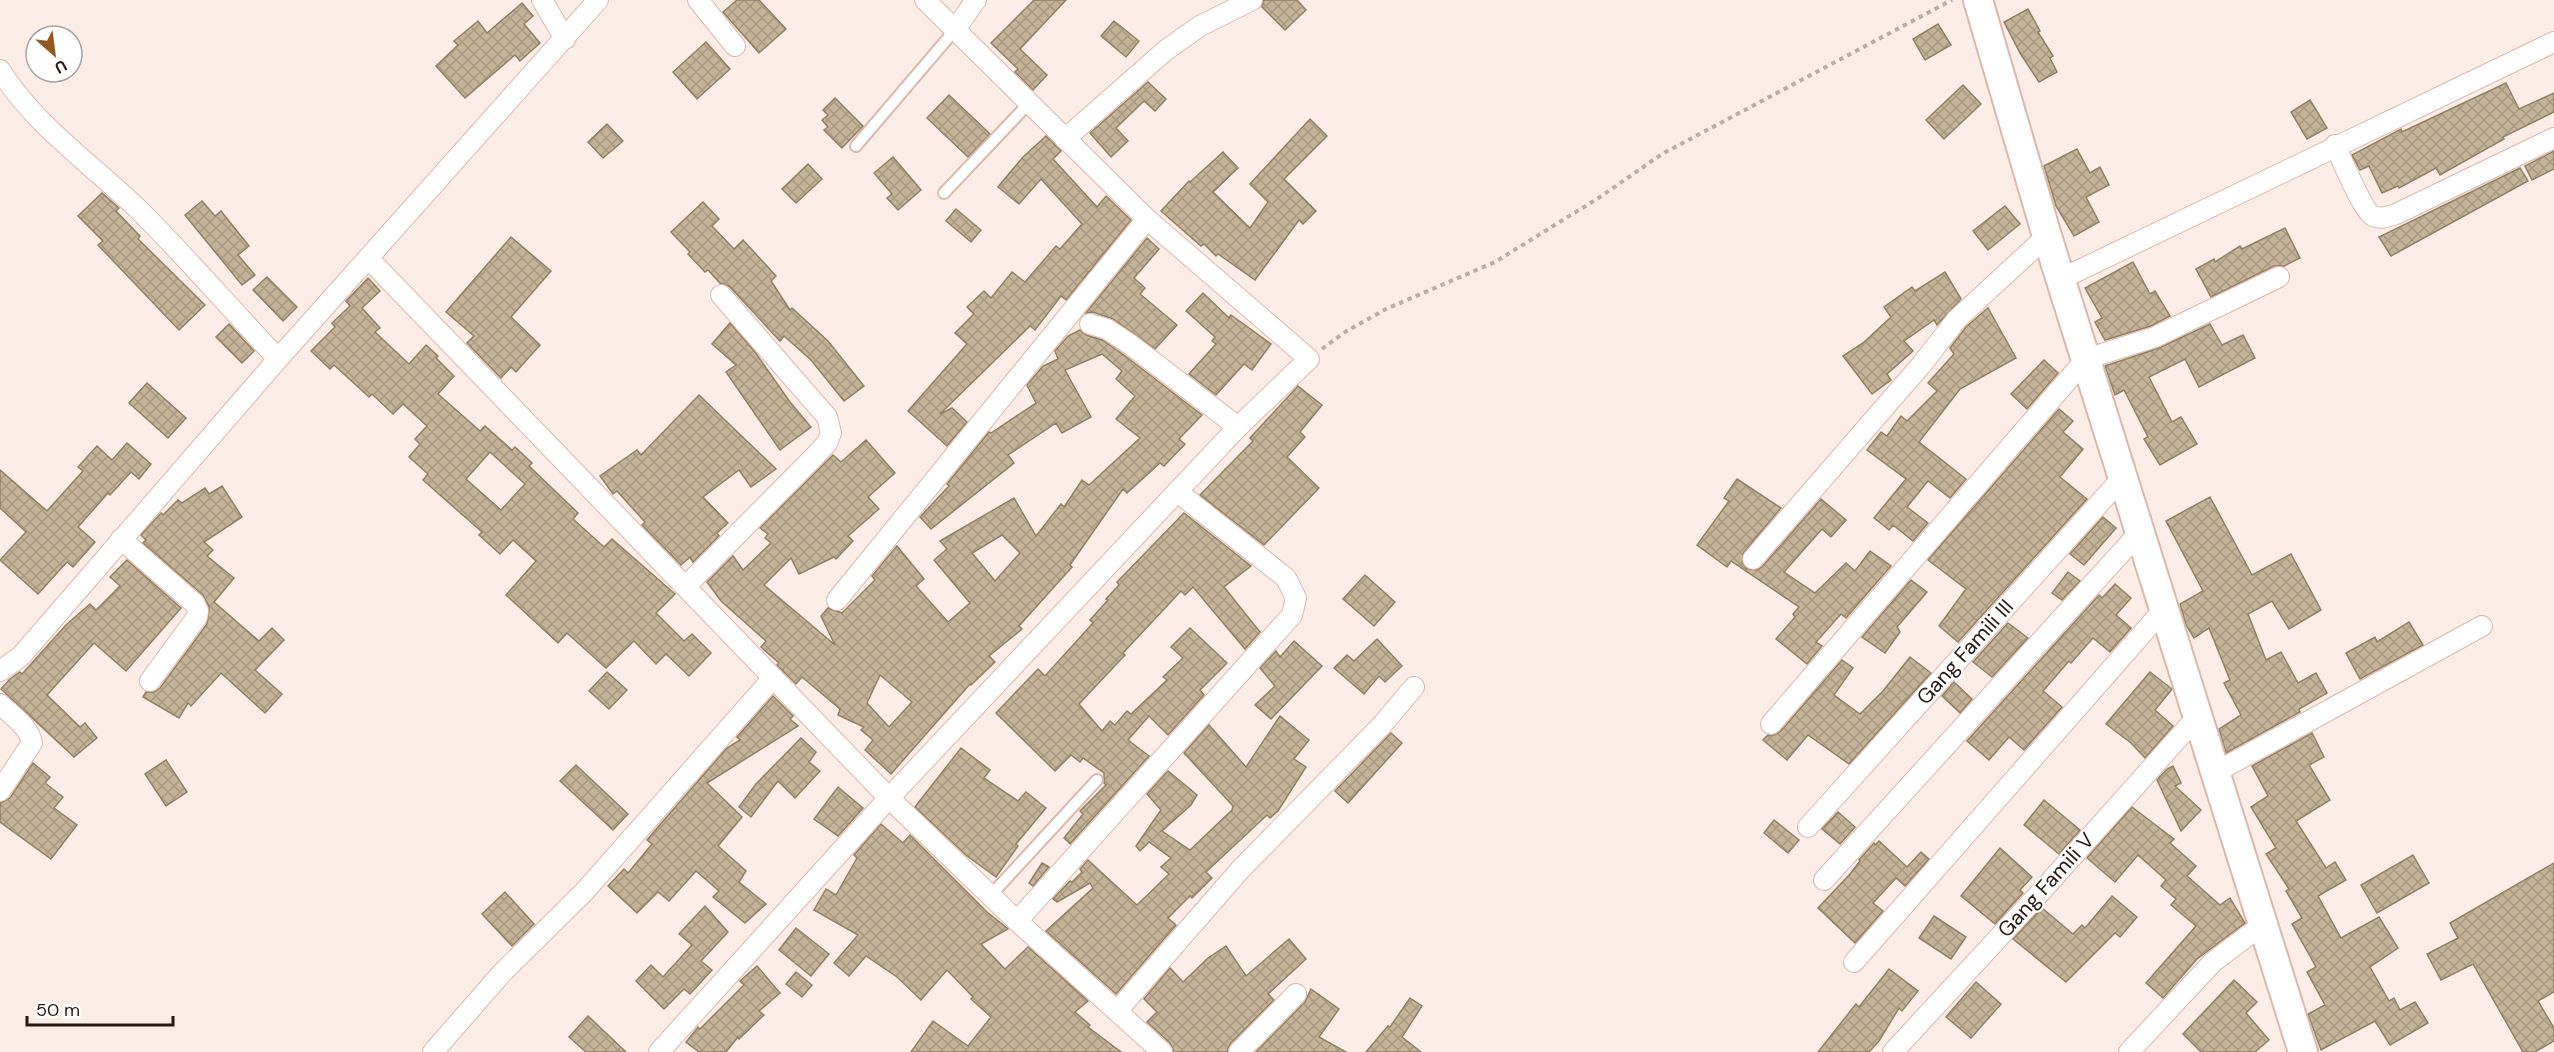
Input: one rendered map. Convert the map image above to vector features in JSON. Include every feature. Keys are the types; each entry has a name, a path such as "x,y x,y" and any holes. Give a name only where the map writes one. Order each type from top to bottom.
{"main road":[{"path":"1978,0 2047,236 2303,1052"}],"street":[{"path":"542,0 565,39"},
{"path":"0,670 21,656 278,359 598,0"},
{"path":"698,0 735,46"},
{"path":"659,1052 889,798 1238,428 1309,359 1147,219 925,0"},
{"path":"954,31 976,0"},
{"path":"1065,139 1166,50 1200,26 1252,0"},
{"path":"2061,279 2554,42"},
{"path":"0,70 22,102 40,121 141,213 278,359"},
{"path":"2335,146 2365,208 2374,216 2383,218 2396,214 2554,138"},
{"path":"837,600 1147,219"},
{"path":"1753,559 1922,364 1946,330 2047,236"},
{"path":"368,258 889,798 1017,921 1162,1052"},
{"path":"1770,724 2086,359 2155,337 2279,277"},
{"path":"686,586 815,456 827,442 831,433 827,417 720,295"},
{"path":"1090,324 1107,329 1131,345 1238,428"},
{"name":"Gang Famili III","path":"1808,827 2122,477"},
{"path":"1017,921 1292,615 1296,598 1286,578 1179,493"},
{"path":"1824,880 2140,532"},
{"path":"121,539 195,604 198,610 197,617 150,681"},
{"path":"1854,962 2164,609"},
{"path":"2216,772 2482,626"},
{"path":"433,1052 502,973 584,892 773,678"},
{"path":"1118,1010 1240,870 1382,725 1414,687"},
{"path":"0,704 23,726 31,736 32,743 0,792"},
{"name":"Gang Famili V","path":"1893,1052 2038,896 2198,716"},
{"path":"2129,1052 2213,962 2262,925"},
{"path":"1239,1052 1296,994"}],"lane":[{"path":"856,146 954,31"},
{"path":"944,193 1030,102"},
{"path":"991,895 1097,780"}],"path":[{"path":"1309,359 1345,332 1386,309 1462,278 1502,258 1610,191 1662,154 1952,0"}],"building":[{"path":"737,0 759,0 786,29 759,53 723,12"},
{"path":"1034,0 1066,0 1020,49 1047,75 1033,90 1015,72 1018,69 991,43"},
{"path":"1264,0 1297,0 1306,10 1285,30 1262,7"},
{"path":"522,3 533,16 524,24 540,43 520,61 515,55 465,98 436,66 458,45 454,41 478,21 487,33"},
{"path":"2028,9 2040,31 2038,32 2053,56 2050,58 2057,72 2039,82 2004,22"},
{"path":"1114,21 1139,41 1126,57 1101,36"},
{"path":"1938,24 1951,45 1925,60 1913,39"},
{"path":"706,42 730,69 697,99 673,72"},
{"path":"1148,82 1166,99 1155,111 1144,101 1116,128 1128,141 1111,157 1090,133"},
{"path":"2506,83 2519,109 2554,93 2554,112 2503,137 2504,139 2440,175 2436,168 2399,188 2398,186 2382,193 2369,166 2360,170 2352,155 2401,129 2402,132"},
{"path":"1963,85 1981,104 1944,139 1926,120"},
{"path":"949,95 990,134 968,157 927,118"},
{"path":"835,98 863,126 842,148 824,130 828,127 822,120 828,115 823,110"},
{"path":"2310,100 2327,128 2307,139 2291,112"},
{"path":"1310,119 1327,136 1284,179 1316,211 1303,224 1299,220 1255,280 1218,254 1216,256 1204,244 1201,246 1161,211 1189,181 1223,152 1238,168 1213,192 1250,228 1268,202 1250,184"},
{"path":"607,124 623,141 603,158 588,142"},
{"path":"1046,136 1061,151 1053,159 1097,207 1106,196 1131,220 1066,300 1061,296 1035,330 1030,326 940,414 952,408 967,422 947,446 908,411 967,344 955,333 974,314 967,307 984,291 991,298 1012,272 1025,282 1056,246 1060,249 1082,224 1041,179 1019,204 998,187 1023,157"},
{"path":"2077,149 2090,173 2100,167 2109,185 2086,197 2099,222 2074,236 2056,206 2044,166"},
{"path":"2554,151 2554,169 2532,180 2525,166"},
{"path":"893,157 921,190 898,210 887,198 892,194 874,173"},
{"path":"808,164 822,179 796,203 782,189"},
{"path":"2520,168 2528,181 2391,256 2379,237"},
{"path":"102,193 119,208 116,211 140,236 138,239 205,305 179,330 98,245 103,241 78,216"},
{"path":"202,201 215,216 221,211 249,246 238,255 255,275 242,285 185,215"},
{"path":"703,202 719,219 712,226 734,249 743,240 776,276 771,281 790,310 792,308 828,341 864,386 844,401 811,360 784,336 780,341 730,287 720,283 708,270 705,272 688,254 690,252 671,232"},
{"path":"2005,206 2020,224 1988,250 1973,231"},
{"path":"956,209 981,230 971,242 946,221"},
{"path":"2285,228 2300,258 2284,266 2274,266 2211,297 2196,269 2214,259 2215,262 2240,246 2242,249"},
{"path":"511,237 551,271 511,317 540,345 516,372 511,367 501,378 467,343 474,336 446,312"},
{"path":"1147,238 1159,249 1134,278 1145,288 1140,294 1177,325 1155,349 1113,319 1093,312 1086,313"},
{"path":"2133,262 2150,294 2155,291 2170,316 2151,326 2105,340 2095,322 2102,318 2085,288"},
{"path":"1945,272 1961,299 1937,325 1934,320 1904,341 1913,351 1887,374 1891,380 1872,394 1843,356 1863,343 1891,317 1884,307 1912,287 1915,291"},
{"path":"267,277 297,307 283,321 253,290"},
{"path":"368,278 380,291 362,308 380,328 375,332 409,364 426,345 454,376 438,394 480,431 485,426 512,450 515,447 532,463 529,466 578,513 573,519 604,547 612,539 675,594 656,613 684,641 692,634 711,653 689,676 666,654 656,664 634,641 606,668 567,633 558,643 506,595 536,561 513,540 500,554 479,535 482,532 423,480 428,474 409,457 420,444 415,439 427,426 403,404 393,414 372,394 369,397 334,365 330,369 311,351 335,327 332,323 350,306 346,301","holes":["490,452 525,484 501,510 466,479"]},
{"path":"1203,293 1229,318 1231,315 1271,344 1252,370 1244,364 1216,395 1189,374 1216,344 1212,341 1215,337 1186,311"},
{"path":"1988,308 2016,358 1960,389 1919,442 1966,479 1950,498 1928,481 1907,507 1928,523 1913,541 1893,525 1889,530 1874,518 1906,479 1867,450 1881,432 1887,436 1901,416 1907,421 1937,391 1928,383 1954,354 1950,348 1966,327"},
{"path":"730,323 755,352 790,402 811,427 780,450 726,372 736,365 712,344"},
{"path":"229,324 254,351 242,363 216,337"},
{"path":"2210,324 2222,345 2243,335 2255,358 2199,387 2185,359 2149,377 2172,422 2181,417 2197,444 2160,465 2144,439 2148,437 2124,390 2115,395 2105,366 2159,348"},
{"path":"1080,330 1086,335 1102,340 1202,415 1179,439 1185,444 1164,466 1160,463 1127,493 1123,489 1070,565 1072,567 1019,626 1022,629 989,656 995,662 970,684 891,774 865,750 873,740 861,730 864,727 838,715 840,709 802,677 796,684 777,665 779,663 761,647 766,641 721,601 707,582 733,556 743,570 771,543 765,538 768,534 760,528 833,455 841,462 866,440 895,473 868,497 879,509 848,536 853,541 836,559 834,557 799,574 791,558 764,585 835,645 821,616 828,608 842,613 875,580 872,576 897,546 924,579 916,586 948,622 970,603 934,560 947,549 940,541 1014,498 1036,536 1061,504 1064,507 1082,480 1089,485 1140,438 1116,419 1135,396 1116,379 1122,371 1102,354 1065,370 1091,417 1062,433 1056,423 1008,455 1014,463 931,529 920,517 949,486 947,484 989,432 991,433 1036,403 1027,385 1043,366 1058,359 1055,351 1068,336","holes":["1002,535 1020,553 995,581 972,553","880,675 912,702 889,727 867,703"]},
{"path":"2044,360 2058,373 2027,409 2011,394"},
{"path":"147,383 186,418 168,438 129,403"},
{"path":"1298,386 1322,405 1300,432 1305,437 1287,457 1319,488 1264,545 1200,495 1253,441 1250,438"},
{"path":"699,395 776,469 751,487 739,470 703,497 728,523 717,533 719,536 693,562 690,557 681,565 642,525 645,522 617,491 613,494 600,476 637,450 641,455"},
{"path":"2059,409 2073,421 2063,432 2083,449 2060,477 2087,499 1958,642 1939,626 1966,589 1928,560"},
{"path":"127,443 151,464 139,479 131,472 110,495 108,493 78,527 95,542 73,567 67,562 38,594 0,560 26,532 0,508 0,470 47,511 83,471 78,467 97,446 112,460"},
{"path":"1737,479 1781,508 1744,552 1742,562 1746,568 1756,570 1762,567 1821,499 1846,520 1831,537 1822,529 1784,572 1815,593 1846,563 1855,571 1870,551 1891,566 1846,618 1841,614 1816,642 1822,646 1807,664 1776,639 1795,617 1793,614 1799,607 1731,561 1727,567 1697,545 1729,501 1724,498"},
{"path":"222,486 242,517 204,542 213,550 207,556 234,578 214,602 259,641 272,628 284,640 255,670 282,694 265,713 221,673 191,706 188,703 179,718 143,697 146,692 154,692 160,688 207,624 209,607 203,595 143,543 146,540 141,535 161,513 163,515 178,500 182,503 205,488 209,494"},
{"path":"2210,497 2252,575 2291,554 2321,610 2289,629 2272,601 2248,614 2266,660 2281,652 2298,683 2316,673 2327,693 2299,709 2300,712 2226,753 2219,729 2241,715 2224,683 2230,680 2209,628 2194,638 2186,625 2180,604 2203,591 2166,521"},
{"path":"1184,513 1251,566 1224,587 1260,632 1245,649 1193,587 1185,595 1181,591 1123,653 1125,655 1079,704 1102,731 1110,721 1115,725 1127,711 1131,714 1167,680 1163,677 1183,658 1171,647 1190,628 1227,663 1200,690 1204,695 1168,735 1149,716 1128,740 1149,756 1070,844 1064,838 1083,814 1080,811 1106,785 1104,773 1083,758 1080,762 1071,755 1055,771 996,713 1038,669 1045,676 1093,623 1090,620 1119,585 1117,582"},
{"path":"2103,517 2116,528 2084,565 2070,554"},
{"path":"127,560 181,608 126,671 94,643 47,695 80,727 85,723 97,738 74,757 1,689 10,679 20,672 22,674 66,625 90,604 96,610 120,586 110,577"},
{"path":"2068,572 2080,581 2062,600 2052,593"},
{"path":"1365,575 1395,602 1374,626 1343,599"},
{"path":"1911,580 1927,592 1897,627 1900,632 1885,653 1862,637"},
{"path":"2115,584 2131,598 2116,615 2131,628 2110,652 2093,638 2043,691 2062,707 2024,750 2009,737 1989,760 1967,741 2099,595 2102,598"},
{"path":"2409,622 2423,645 2360,679 2346,653 2375,637 2377,642"},
{"path":"2008,623 2028,638 1992,677 1973,662"},
{"path":"1377,639 1402,666 1385,682 1379,676 1364,694 1334,668 1347,655 1354,661"},
{"path":"1294,641 1322,666 1271,719 1255,705 1275,686 1260,668 1276,651 1280,657"},
{"path":"1910,657 1931,673 1849,764 1808,735 1787,760 1763,740 1768,735 1780,732 1842,660 1853,668 1834,695 1860,714 1883,691"},
{"path":"607,672 627,690 609,709 589,691"},
{"path":"2150,672 2172,689 2155,710 2173,726 2145,758 2131,743 2106,724"},
{"path":"1954,682 1972,699 1960,713 1942,696"},
{"path":"773,696 793,716 790,719 798,726 707,783 742,817 718,846 746,871 739,882 766,904 745,923 713,897 719,891 696,871 669,901 658,892 637,913 608,886 624,869 628,873 652,844 647,840 727,748 740,740 737,737"},
{"path":"1280,716 1309,740 1294,759 1306,767 1278,811 1270,818 1267,815 1206,872 1212,878 1168,918 1176,925 1116,994 1046,931 1093,888 1090,883 1057,902 1053,899 1082,872 1080,869 1088,860 1137,905 1169,874 1161,867 1171,858 1149,842 1140,851 1136,846 1161,810 1147,794 1168,771 1197,795 1191,805 1162,831 1190,850 1232,810 1233,806 1184,753 1209,725 1246,767"},
{"path":"1391,733 1402,743 1348,803 1335,791"},
{"path":"2312,733 2324,757 2309,765 2330,800 2296,821 2326,868 2335,862 2346,880 2318,896 2341,938 2379,917 2398,948 2370,967 2389,1001 2394,998 2400,1010 2415,1002 2428,1023 2390,1045 2375,1021 2321,1050 2308,1014 2325,1005 2307,972 2316,967 2292,924 2302,918 2286,891 2289,889 2266,854 2276,848 2251,807 2268,796 2252,766"},
{"path":"801,738 816,752 809,762 820,771 795,798 778,781 751,817 739,807 756,784"},
{"path":"961,748 990,770 984,778 1018,801 1026,792 1046,808 1016,844 1018,846 996,877 967,856 915,807"},
{"path":"166,760 187,792 166,806 145,774"},
{"path":"33,763 50,777 45,783 63,797 54,808 77,825 51,859 0,822 0,803 10,798"},
{"path":"576,765 628,814 613,830 560,781"},
{"path":"2173,766 2181,783 2175,786 2201,810 2181,831 2157,780"},
{"path":"838,787 863,808 838,836 814,819"},
{"path":"2044,800 2080,830 2059,854 2024,825"},
{"path":"2132,807 2174,839 2170,843 2196,866 2187,876 2220,905 2230,898 2245,923 2197,959 2163,998 2146,983 2196,926 2171,905 2176,899 2161,886 2166,880 2138,855 2115,882 2087,858"},
{"path":"1838,812 1855,827 1840,844 1822,829"},
{"path":"1774,820 1799,840 1788,853 1764,833"},
{"path":"881,824 903,843 910,835 987,912 1008,929 981,944 1005,969 1028,947 1088,1001 1075,1012 1090,1025 1088,1027 1121,1052 911,1052 933,1021 968,1046 991,1017 971,999 973,997 947,970 921,1000 897,977 866,956 849,976 834,963 858,935 814,910 826,889 836,895 857,858 854,855"},
{"path":"1879,841 1907,867 1921,852 1929,859 1905,886 1896,878 1873,903 1883,911 1855,943 1818,908 1850,874 1874,843 1875,845"},
{"path":"2000,848 2032,877 2020,890 2023,893 1995,924 1961,896"},
{"path":"2413,855 2429,883 2377,913 2361,885"},
{"path":"1042,863 1049,867 1033,886 1029,883"},
{"path":"2554,863 2554,992 2538,1001 2554,1028 2554,1041 2535,1052 2523,1052 2473,964 2441,980 2427,954 2458,938 2450,923"},
{"path":"505,892 534,924 512,946 482,914"},
{"path":"2112,896 2137,917 2120,937 2115,933 2066,982 2013,939 2042,908 2073,934 2082,925 2085,928"},
{"path":"705,906 728,932 701,961 712,970 690,994 684,989 664,1009 636,981 651,965 663,977 692,945 679,934"},
{"path":"1934,916 1966,937 1951,959 1919,938"},
{"path":"796,928 829,954 811,976 779,950"},
{"path":"1289,939 1306,959 1268,994 1274,1000 1230,1044 1227,1052 1174,1052 1170,1043 1147,1022 1157,1012 1144,999 1170,968 1183,982 1208,958 1226,946 1246,976"},
{"path":"757,966 780,993 759,1011 764,1015 739,1039 738,1037 726,1052 699,1052 686,1042 698,1027 700,1029 744,985 740,981"},
{"path":"1889,969 1918,991 1902,1011 1899,1008 1879,1041 1869,1052 1818,1052 1856,1004 1859,1007"},
{"path":"796,972 812,985 802,997 786,984"},
{"path":"2234,980 2257,1002 2246,1013 2269,1040 2255,1052 2201,1052 2183,1034"},
{"path":"1976,982 2001,1004 1971,1038 1946,1017"},
{"path":"1311,989 1339,1009 1319,1037 1346,1052 1256,1052 1305,1002"},
{"path":"1410,998 1422,1006 1402,1037 1421,1052 1366,1052 1388,1026 1390,1027"},
{"path":"588,1016 626,1052 586,1052 569,1037"}]}
